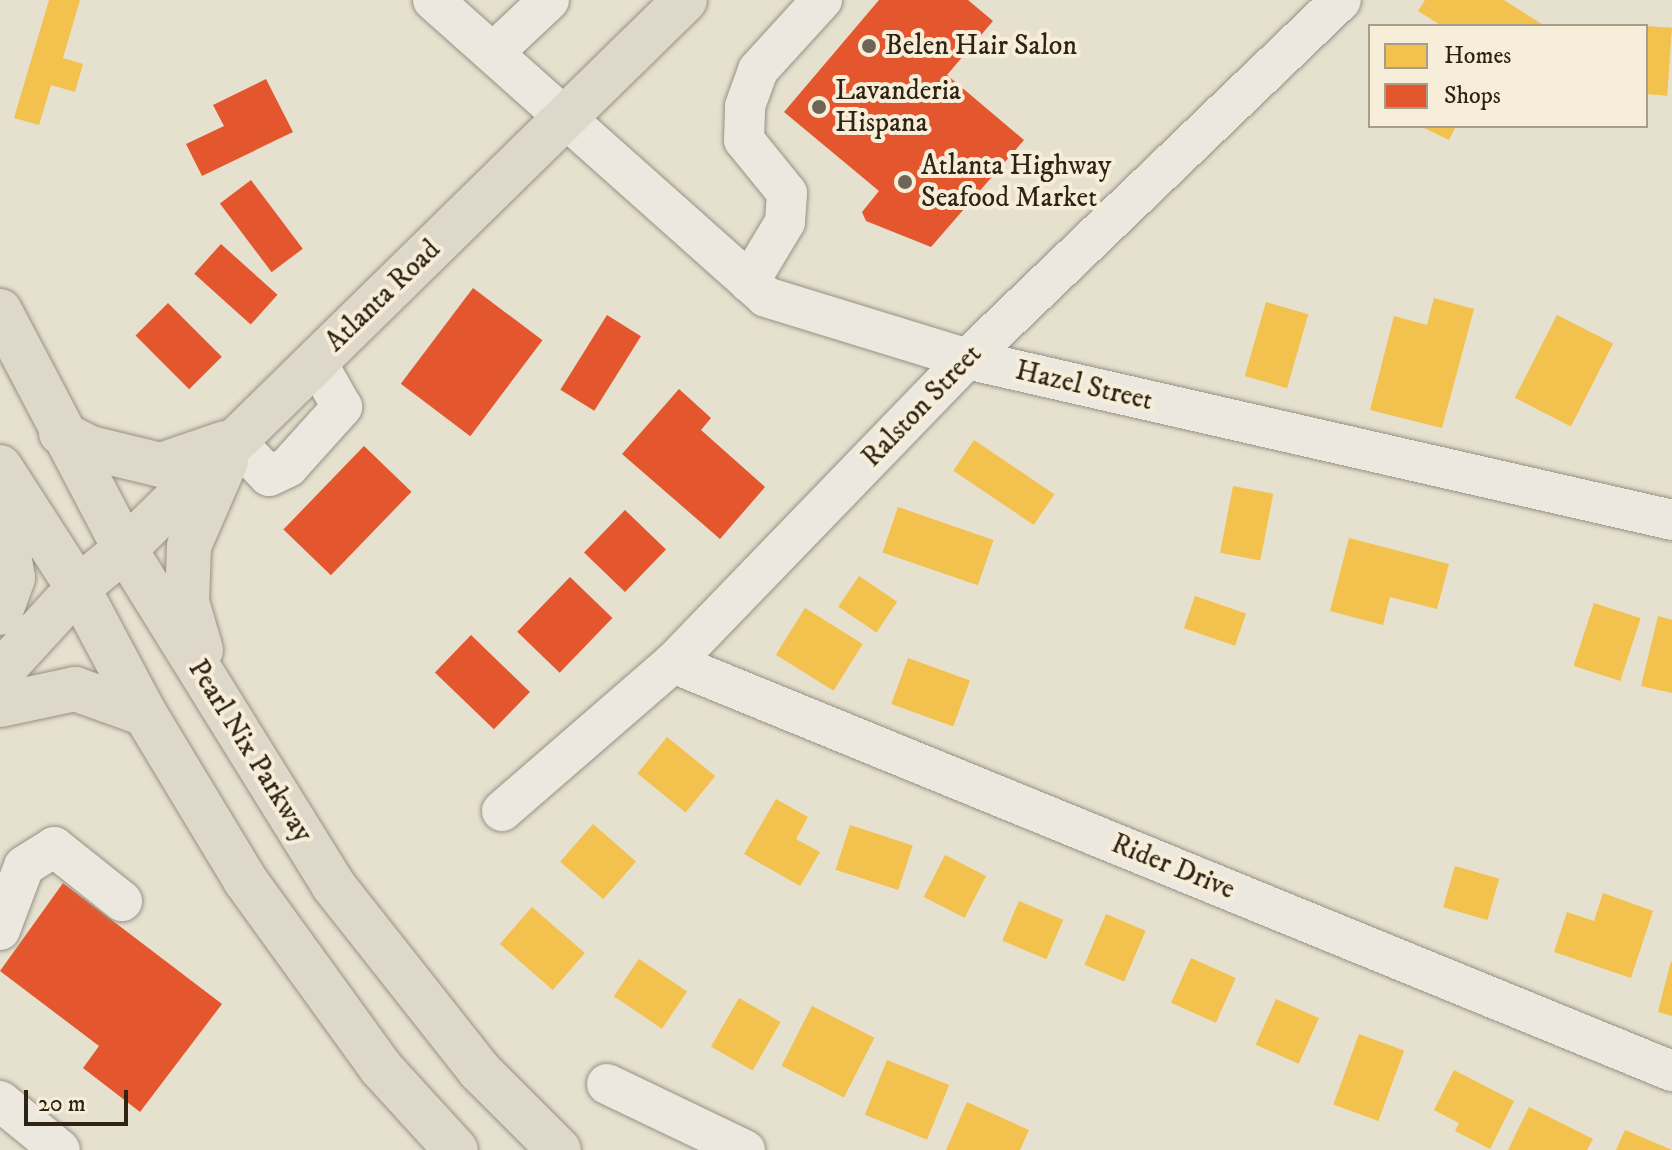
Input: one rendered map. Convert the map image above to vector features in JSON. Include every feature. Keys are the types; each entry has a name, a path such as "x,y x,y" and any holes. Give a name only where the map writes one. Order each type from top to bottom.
{"main road":[{"name":"Atlanta Road","path":"0,673 78,588 125,549 563,116 685,0"},
{"name":"Pearl Nix Parkway","path":"0,311 61,433 125,549 333,885 381,951 479,1070 559,1150"},
{"path":"61,433 90,448 161,465 234,440"},
{"path":"212,689 187,602 189,546 234,440"},
{"path":"0,467 78,588 145,714 298,958 381,1068 456,1150"},
{"path":"0,499 13,578 0,613"},
{"path":"0,705 75,689 145,714"}],"street":[{"name":"Hazel Street","path":"433,0 766,297 967,359 1672,520"},
{"path":"493,53 549,0"},
{"path":"749,282 785,222 787,193 744,140 745,106 758,70 822,0"},
{"name":"Ralston Street","path":"502,811 673,663 967,359 1341,0"},
{"name":"Rider Drive","path":"673,663 1672,1071"},
{"path":"0,930 24,866 54,847 122,901"},
{"path":"607,1084 745,1150"},
{"path":"0,1101 60,1150"}],"building: Homes":[{"path":"49,0 80,0 63,58 83,64 75,92 51,85 39,125 14,118"},
{"path":"1425,0 1504,0 1542,24 1439,24 1418,11"},
{"path":"1648,26 1672,28 1667,96 1648,94"},
{"path":"1424,128 1455,128 1449,140"},
{"path":"1434,298 1474,309 1442,428 1370,410 1394,316 1427,325"},
{"path":"1266,302 1308,314 1287,388 1245,376"},
{"path":"1557,315 1613,344 1571,426 1515,398"},
{"path":"974,440 1054,494 1034,525 953,471"},
{"path":"1233,486 1273,494 1260,561 1220,553"},
{"path":"898,507 993,540 978,585 882,552"},
{"path":"1349,538 1449,564 1437,609 1390,597 1383,625 1330,611"},
{"path":"859,576 897,602 876,632 838,607"},
{"path":"1195,596 1246,614 1235,646 1184,628"},
{"path":"1594,603 1641,618 1620,681 1574,666"},
{"path":"805,608 863,644 834,691 776,655"},
{"path":"1658,616 1672,620 1672,693 1641,686"},
{"path":"908,658 970,681 953,727 891,704"},
{"path":"667,737 715,776 686,813 637,774"},
{"path":"776,799 808,817 796,839 820,852 800,886 744,854"},
{"path":"593,824 636,861 603,899 560,862"},
{"path":"850,825 913,845 898,890 835,870"},
{"path":"945,855 986,876 965,918 924,897"},
{"path":"1455,866 1499,879 1487,920 1443,907"},
{"path":"1603,893 1653,911 1631,978 1554,952 1567,912 1594,921"},
{"path":"1019,901 1063,920 1046,959 1002,941"},
{"path":"532,907 585,953 553,990 500,944"},
{"path":"1106,914 1146,931 1124,981 1085,965"},
{"path":"1191,958 1236,978 1216,1023 1171,1003"},
{"path":"639,959 687,991 662,1029 614,996"},
{"path":"1672,962 1672,1016 1658,1012"},
{"path":"739,998 781,1022 753,1070 711,1046"},
{"path":"1276,999 1319,1018 1299,1064 1256,1045"},
{"path":"812,1006 874,1038 844,1097 782,1066"},
{"path":"1359,1034 1404,1050 1378,1121 1333,1104"},
{"path":"887,1060 949,1085 927,1140 865,1115"},
{"path":"1454,1070 1514,1101 1490,1149 1455,1131 1459,1123 1434,1110"},
{"path":"967,1102 1029,1130 1020,1150 946,1150"},
{"path":"1529,1107 1593,1139 1587,1150 1508,1150"},
{"path":"1625,1130 1672,1150 1616,1150"}],"building: Shops":[{"path":"879,0 968,0 993,21 947,75 1024,140 931,247 866,221 862,212 879,191 784,112"},
{"path":"266,79 293,132 202,176 186,144 224,126 213,105"},
{"path":"251,180 303,249 272,272 220,203"},
{"path":"221,244 277,295 251,325 194,274"},
{"path":"473,288 542,340 470,436 401,384"},
{"path":"168,303 222,357 189,389 135,336"},
{"path":"607,315 641,336 594,411 560,390"},
{"path":"679,389 711,418 701,430 765,487 720,539 622,454"},
{"path":"364,446 411,492 331,575 283,529"},
{"path":"625,510 666,550 625,592 584,552"},
{"path":"570,577 612,618 560,673 517,632"},
{"path":"471,635 530,692 494,729 435,672"},
{"path":"63,883 222,1004 140,1112 83,1068 99,1046 0,971"}],"place":[{"name":"Belen Hair Salon","path":"869,46"},
{"name":"Lavanderia Hispana","path":"819,107"},
{"name":"Atlanta Highway Seafood Market","path":"905,182"}]}
